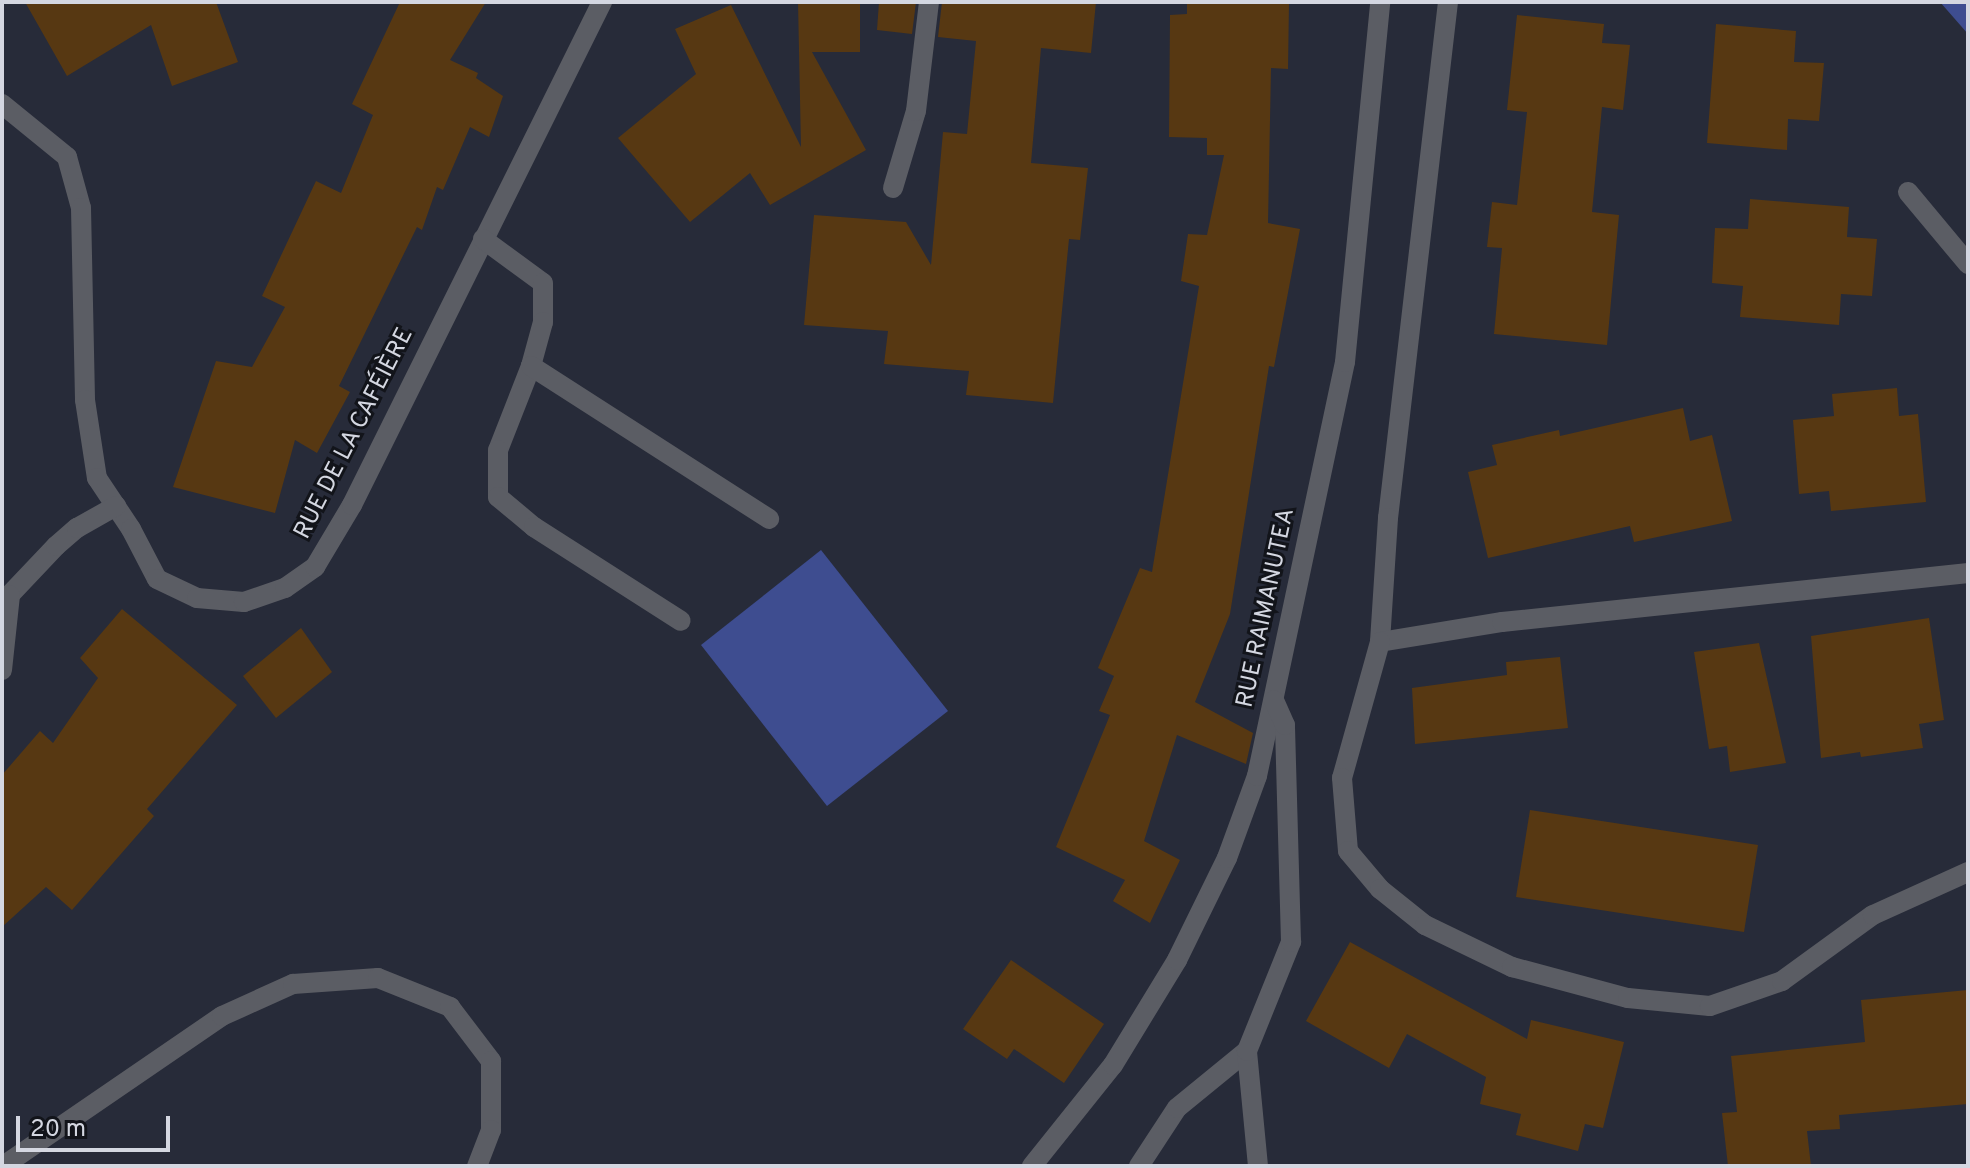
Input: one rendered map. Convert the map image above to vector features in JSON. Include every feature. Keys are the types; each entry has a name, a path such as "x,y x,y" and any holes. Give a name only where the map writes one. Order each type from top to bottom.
{"street":[{"name":"RUE DE LA CAFÉIÈRE","path":"2,104 67,157 81,208 85,400 97,478 157,579 197,598 244,602 285,588 315,567 352,505 602,2"},
{"path":"893,188 916,111 929,2"},
{"name":"RUE RAIMANUTEA","path":"1032,1166 1113,1065 1177,960 1227,858 1257,776 1345,362 1380,2"},
{"path":"1448,2 1388,518 1380,642 1342,778 1348,851 1380,889 1425,925 1512,967 1628,998 1710,1006 1782,981 1873,915 1968,872"},
{"path":"1908,192 1968,264"},
{"path":"483,239 543,283 543,322 531,366 498,450 498,497 534,527 681,621"},
{"path":"531,366 769,519"},
{"path":"2,670 6,599 77,528 116,506"},
{"path":"1380,642 1502,622 1968,573"},
{"path":"1258,1166 1247,1051 1291,942 1285,725 1274,700"},
{"path":"3,1166 222,1016 293,984 378,978 450,1007 491,1061 491,1130 477,1166"},
{"path":"1139,1166 1177,1108 1247,1051"}],"shaded area":[{"path":"1940,2 1968,2 1968,34"},
{"path":"821,550 948,711 827,806 701,645"}],"building":[{"path":"25,2 216,2 238,62 172,86 151,25 67,76"},
{"path":"400,2 486,2 450,60 478,73 476,78 503,96 489,137 470,127 443,190 437,187 422,230 417,227 339,386 350,392 317,453 295,440 275,513 173,487 216,361 252,367 285,307 262,296 316,181 341,193 373,115 352,104"},
{"path":"798,2 860,2 860,52 812,52 866,150 770,205 750,173 690,222 618,138 696,74 675,29 731,5 801,147"},
{"path":"879,2 916,2 912,34 877,30"},
{"path":"942,2 1096,2 1091,53 1041,48 1031,163 1088,168 1080,240 1069,239 1053,403 966,395 969,371 884,364 888,331 804,325 814,215 906,222 931,265 943,132 967,134 976,41 938,37"},
{"path":"1187,2 1289,3 1288,69 1271,68 1268,223 1300,229 1274,367 1269,366 1230,614 1195,702 1253,733 1246,764 1177,735 1144,841 1180,860 1150,923 1113,901 1125,880 1056,847 1110,715 1099,711 1114,676 1098,668 1140,568 1152,572 1199,286 1181,281 1188,234 1207,235 1224,155 1207,155 1207,138 1169,137 1170,15 1187,14"},
{"path":"1517,15 1604,24 1602,43 1630,45 1623,110 1602,107 1592,212 1619,215 1607,345 1494,334 1502,248 1487,247 1492,202 1517,205 1527,112 1507,110"},
{"path":"1716,24 1796,31 1794,62 1824,63 1819,121 1788,119 1787,150 1707,143"},
{"path":"1750,199 1849,207 1847,237 1877,239 1872,296 1841,294 1839,325 1740,317 1743,286 1712,283 1715,228 1748,229"},
{"path":"1897,388 1899,416 1918,414 1926,502 1831,511 1829,491 1799,494 1793,420 1834,416 1832,394"},
{"path":"1683,408 1690,441 1712,435 1732,521 1634,542 1630,526 1488,558 1468,472 1497,465 1492,445 1559,430 1560,436"},
{"path":"122,609 237,705 147,809 154,816 72,910 46,887 2,927 2,775 40,731 53,743 98,678 80,658"},
{"path":"1929,618 1944,720 1919,724 1923,748 1861,757 1860,752 1821,758 1811,636"},
{"path":"301,628 332,672 276,718 243,676"},
{"path":"1759,643 1786,763 1730,772 1727,746 1709,749 1694,652"},
{"path":"1560,657 1568,728 1415,744 1412,688 1507,675 1506,662"},
{"path":"1530,810 1758,845 1744,932 1516,897"},
{"path":"1350,942 1527,1039 1531,1020 1624,1042 1603,1128 1585,1124 1578,1151 1516,1135 1521,1114 1480,1104 1486,1077 1407,1034 1389,1068 1306,1021"},
{"path":"1011,960 1104,1024 1064,1083 1014,1049 1007,1059 963,1029"},
{"path":"1968,990 1968,1104 1839,1115 1840,1129 1807,1131 1811,1166 1728,1166 1722,1113 1737,1112 1731,1056 1865,1042 1861,1000"}]}
